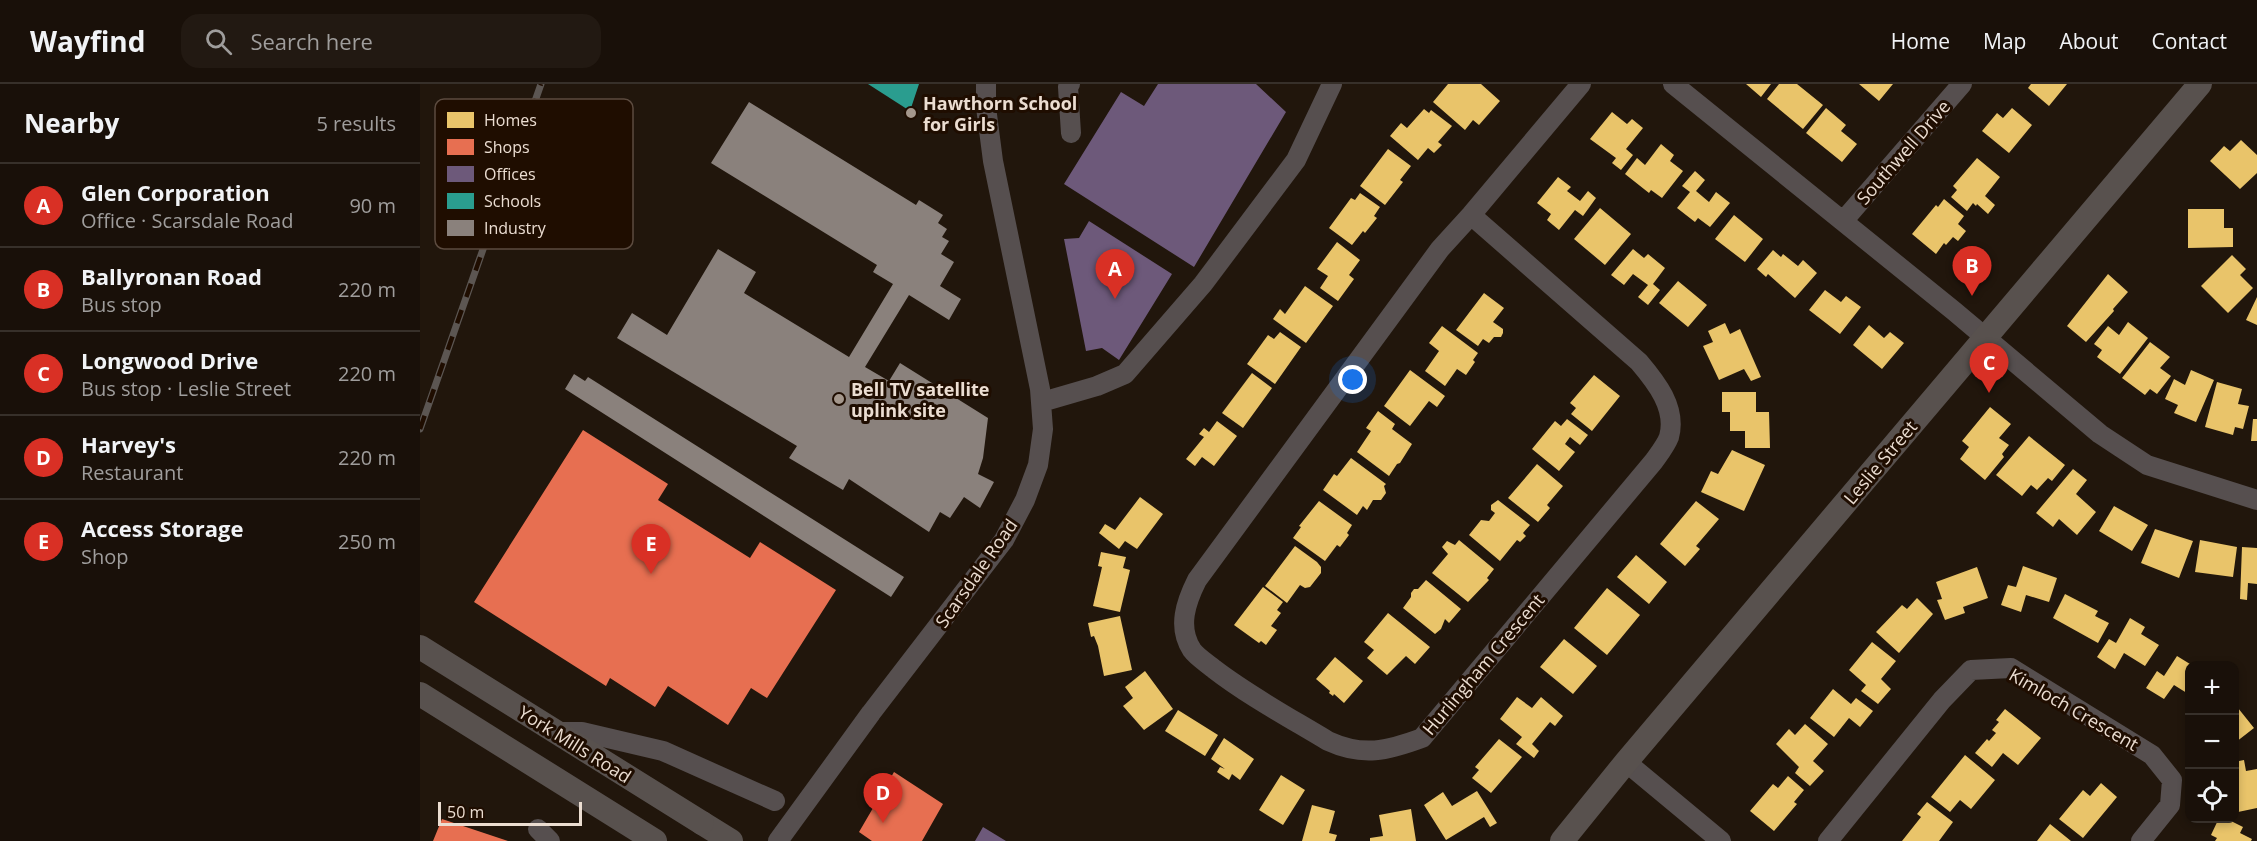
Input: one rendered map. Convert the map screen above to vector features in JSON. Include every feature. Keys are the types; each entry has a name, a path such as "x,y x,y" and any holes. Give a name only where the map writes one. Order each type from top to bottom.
{"main road":[{"name":"Leslie Street","path":"1562,841 1985,336 2200,84"},
{"name":"York Mills Road","path":"420,647 731,841"},
{"path":"420,694 655,841"}],"street":[{"name":"Scarsdale Road","path":"778,841 871,713 1010,531 1030,487 1039,460 1043,429 1042,402 1034,352 993,161 986,107 986,84"},
{"path":"1070,84 1068,87 1071,133"},
{"path":"1042,402 1097,386 1125,374 1209,276 1296,160 1332,84"},
{"name":"Hurlingham Crescent","path":"1471,215 1639,362 1659,386 1670,418 1668,438 1654,461 1422,738 1374,752 1346,749 1328,741 1227,679 1193,651 1183,618 1187,600 1197,580 1440,249 1581,84"},
{"path":"1673,84 1844,220 2100,434 2147,465 2257,500"},
{"name":"Southwell Drive","path":"1844,220 1962,84"},
{"path":"420,656 547,732 582,732 663,752 775,801"},
{"name":"Kimloch Crescent","path":"1828,841 1941,700 1971,670 2012,668 2152,755 2172,780 2170,806 2141,841"},
{"path":"1626,762 1721,841"}],"building: Homes":[{"path":"1448,84 1481,84 1500,101 1479,125 1473,120 1465,130 1433,102"},
{"path":"1746,84 1771,84 1761,97"},
{"path":"1779,84 1797,84 1823,105 1803,129 1767,99"},
{"path":"1859,84 1893,84 1879,101"},
{"path":"2031,84 2067,84 2049,106 2028,88"},
{"path":"1826,108 1846,125 1841,131 1857,144 1842,162 1806,133"},
{"path":"2012,108 2032,125 2009,153 1982,131 1997,113 2003,118"},
{"path":"1424,109 1429,113 1431,110 1452,126 1438,142 1442,145 1434,153 1428,148 1418,160 1390,136 1401,123 1407,128"},
{"path":"1612,112 1627,124 1632,119 1643,128 1626,149 1633,155 1621,170 1612,163 1616,158 1590,139"},
{"path":"2241,140 2257,155 2257,173 2240,189 2210,161 2224,146 2230,151"},
{"path":"1661,144 1674,155 1670,161 1683,171 1662,198 1651,190 1649,193 1625,174 1637,158 1645,165"},
{"path":"1388,149 1411,166 1400,180 1403,182 1385,205 1360,186"},
{"path":"1977,158 2000,177 1985,196 1995,205 1988,214 1973,203 1967,211 1951,197 1957,190 1953,186"},
{"path":"1695,171 1705,180 1696,191 1709,202 1716,192 1730,203 1710,227 1698,218 1695,222 1677,208 1690,192 1682,186"},
{"path":"1558,177 1571,187 1567,191 1580,201 1588,191 1596,198 1583,216 1575,210 1559,230 1547,220 1551,214 1537,203"},
{"path":"1360,193 1380,207 1374,216 1377,218 1352,245 1329,228 1351,198 1355,200"},
{"path":"1944,199 1964,216 1958,224 1966,231 1958,241 1953,237 1946,245 1944,243 1936,254 1912,234 1936,205 1938,207"},
{"path":"1600,208 1631,234 1605,265 1574,239"},
{"path":"2188,209 2224,209 2224,228 2233,228 2233,247 2188,248"},
{"path":"1734,215 1763,239 1745,262 1715,239"},
{"path":"1337,242 1360,260 1349,275 1354,279 1338,301 1320,288 1328,276 1317,269"},
{"path":"1633,249 1644,258 1648,254 1665,268 1653,284 1660,290 1648,305 1638,297 1648,285 1633,274 1624,285 1611,275"},
{"path":"1773,250 1781,257 1783,254 1798,266 1803,260 1817,273 1795,298 1768,274 1766,277 1757,269"},
{"path":"2232,255 2246,269 2240,275 2253,288 2228,313 2201,286"},
{"path":"2108,274 2128,292 2086,342 2067,326"},
{"path":"1678,281 1707,305 1688,327 1659,303"},
{"path":"1305,286 1333,306 1306,343 1273,319 1280,309 1285,314"},
{"path":"1825,290 1841,302 1846,296 1861,307 1840,334 1809,310"},
{"path":"1484,293 1504,308 1493,322 1503,329 1503,333 1501,337 1494,337 1489,343 1483,339 1478,346 1456,330"},
{"path":"2257,297 2257,325 2246,320"},
{"path":"2128,322 2148,338 2120,374 2097,357 2102,350 2094,344 2108,326 2119,335"},
{"path":"1725,323 1730,334 1740,329 1761,377 1751,381 1744,369 1719,380 1703,346 1713,342 1708,331"},
{"path":"1869,325 1884,338 1890,332 1904,343 1882,369 1853,345"},
{"path":"1442,326 1478,353 1466,375 1457,369 1445,386 1425,371 1439,351 1429,343"},
{"path":"1280,332 1301,347 1275,384 1247,364 1268,335 1274,339"},
{"path":"2150,342 2170,357 2160,368 2171,376 2157,394 2150,389 2145,395 2122,378"},
{"path":"1410,370 1445,396 1437,407 1429,401 1410,426 1384,406"},
{"path":"2191,370 2214,380 2196,422 2174,413 2178,405 2165,399 2174,379 2185,385"},
{"path":"1252,373 1272,388 1243,428 1222,413"},
{"path":"1594,375 1620,396 1592,431 1571,414 1576,408 1570,403"},
{"path":"2217,382 2242,389 2238,404 2249,406 2243,429 2235,427 2233,435 2205,427"},
{"path":"1722,392 1756,392 1756,412 1769,412 1770,448 1745,448 1745,431 1730,431 1730,412 1722,412"},
{"path":"1990,407 2011,424 1999,438 2009,445 2002,454 2004,457 1985,480 1960,459 1969,447 1962,441"},
{"path":"1378,411 1395,424 1392,429 1412,444 1389,476 1357,452 1371,431 1366,428"},
{"path":"1567,419 1588,435 1580,445 1570,437 1565,444 1575,452 1559,471 1532,449 1555,421 1561,426"},
{"path":"2253,419 2257,419 2257,441 2251,441"},
{"path":"1217,421 1237,436 1214,466 1202,457 1195,466 1186,459 1204,437 1199,434 1204,428 1209,432"},
{"path":"2029,436 2065,465 2052,481 2048,478 2037,490 2031,485 2022,496 1996,475"},
{"path":"1732,450 1765,465 1744,511 1701,492 1711,471 1718,474"},
{"path":"1351,458 1386,484 1384,486 1386,493 1381,500 1373,500 1367,510 1363,506 1357,515 1323,490 1334,474 1337,476"},
{"path":"1537,464 1563,486 1547,505 1550,508 1538,522 1508,498"},
{"path":"2073,469 2087,480 2076,494 2096,512 2077,535 2059,519 2053,527 2036,513"},
{"path":"1140,497 1163,514 1137,549 1125,541 1119,549 1099,533 1105,524 1115,530"},
{"path":"1498,500 1530,525 1523,533 1526,536 1520,542 1517,540 1500,561 1469,535 1481,520 1489,521 1495,513 1491,510 1491,505"},
{"path":"1319,501 1352,525 1347,533 1349,535 1340,547 1337,545 1325,561 1293,538 1301,527 1299,526"},
{"path":"1696,501 1719,519 1696,546 1700,549 1685,566 1660,544"},
{"path":"2114,506 2148,525 2132,551 2099,531"},
{"path":"2155,529 2193,541 2179,578 2141,563"},
{"path":"1459,540 1494,569 1487,578 1489,580 1468,602 1432,573 1448,554 1442,547 1447,541 1455,545"},
{"path":"2200,540 2237,547 2233,577 2195,572"},
{"path":"1295,546 1317,562 1321,567 1321,573 1310,587 1305,588 1300,585 1287,603 1265,586"},
{"path":"2242,547 2257,548 2257,584 2248,583 2247,600 2240,599"},
{"path":"1101,552 1126,557 1123,568 1130,570 1120,612 1093,606 1102,567 1098,566"},
{"path":"1636,555 1667,582 1649,604 1617,577"},
{"path":"2023,566 2057,578 2049,602 2026,595 2021,612 2001,605 2008,585 2016,587"},
{"path":"1977,567 1988,598 1963,607 1965,613 1945,620 1937,600 1942,599 1936,582"},
{"path":"1426,580 1461,609 1449,623 1445,619 1441,629 1435,634 1403,608 1414,589 1418,589"},
{"path":"1263,587 1283,602 1277,610 1281,613 1271,626 1277,630 1266,645 1261,641 1259,643 1234,625"},
{"path":"1607,588 1640,615 1607,655 1574,628"},
{"path":"2065,594 2098,611 2095,616 2109,623 2098,643 2053,618"},
{"path":"1917,598 1933,614 1899,653 1876,632 1902,605 1907,609"},
{"path":"1388,613 1430,647 1415,664 1406,656 1387,675 1367,658 1374,650 1364,642"},
{"path":"1120,616 1132,670 1104,676 1098,646 1094,636 1091,637 1088,623"},
{"path":"2130,618 2145,627 2141,634 2159,645 2145,666 2124,653 2115,669 2097,657 2109,639 2116,643"},
{"path":"1564,639 1597,666 1573,694 1540,667"},
{"path":"1872,642 1896,661 1881,679 1891,689 1878,704 1861,691 1866,685 1849,670"},
{"path":"2177,656 2185,661 2185,692 2174,685 2164,699 2146,688 2157,671 2164,676"},
{"path":"1335,657 1363,681 1344,703 1334,694 1333,696 1329,693 1330,691 1316,679"},
{"path":"1145,671 1173,709 1144,730 1123,706 1133,698 1125,687"},
{"path":"1833,689 1851,704 1856,698 1873,711 1860,727 1849,718 1834,737 1810,718"},
{"path":"1517,697 1532,708 1541,697 1563,716 1555,726 1550,722 1532,744 1539,751 1534,758 1516,744 1522,737 1500,719"},
{"path":"2005,709 2041,738 2018,765 2003,753 1992,767 1975,753 1987,739 1989,741 1996,733 1992,730 1999,722 1996,720"},
{"path":"2239,709 2254,728 2239,740"},
{"path":"1178,710 1218,735 1205,756 1165,731"},
{"path":"1805,724 1828,744 1813,761 1824,771 1810,786 1795,773 1799,767 1776,744 1789,729 1795,735"},
{"path":"1224,738 1254,759 1240,780 1232,774 1229,780 1217,772 1220,767 1225,769 1211,759"},
{"path":"1499,739 1522,757 1491,793 1472,778 1479,770 1475,767"},
{"path":"1965,755 1995,780 1971,809 1960,800 1950,812 1931,797"},
{"path":"2244,760 2246,771 2257,769 2257,808 2239,812 2239,769 2239,761"},
{"path":"1281,775 1305,790 1283,825 1259,810"},
{"path":"1788,776 1804,790 1794,802 1797,804 1774,831 1750,811 1773,784 1778,788"},
{"path":"2101,783 2117,797 2083,838 2059,819 2083,790 2090,796"},
{"path":"1477,791 1497,823 1490,827 1484,817 1446,840 1424,805 1443,792 1452,806"},
{"path":"1927,802 1953,822 1939,841 1902,841 1921,817 1917,814"},
{"path":"1312,805 1335,811 1329,833 1337,835 1335,841 1302,841"},
{"path":"1411,809 1416,841 1370,841 1370,838 1383,836 1379,815"},
{"path":"2217,823 2235,823 2243,827 2240,833 2252,839 2251,841 2215,841 2217,838 2211,835"},
{"path":"2050,824 2071,841 2037,841"}],"building: Shops":[{"path":"583,430 668,484 658,500 750,558 760,542 836,590 767,698 751,688 728,725 668,686 655,707 610,678 606,686 474,602"},
{"path":"894,772 943,804 922,841 872,841 859,832"},
{"path":"442,819 508,841 433,841"}],"building: Offices":[{"path":"1158,84 1256,84 1286,112 1194,267 1064,184 1121,92 1144,106"},
{"path":"1089,221 1172,274 1119,360 1102,348 1086,351 1064,239 1079,238"},
{"path":"983,827 1006,841 975,841"}],"building: Schools":[{"path":"868,84 919,84 910,111"}],"building: Industry":[{"name":"Bell TV satellite uplink site","path":"749,102 916,205 919,200 943,215 938,223 947,229 942,237 949,241 941,254 954,262 940,286 961,299 949,320 909,295 865,367 889,381 900,363 988,418 983,458 978,474 994,482 980,508 964,497 950,518 940,512 929,532 849,479 843,490 789,458 797,446 617,338 632,313 667,335 718,249 756,272 744,293 849,357 893,284 873,272 877,265 711,163"},
{"path":"574,374 585,381 588,377 904,577 891,597 565,389"}],"railway":[{"path":"536,99 541,84"},
{"path":"420,429 483,249"}],"place":[{"name":"Hawthorn School for Girls","path":"911,113"},
{"name":"Ballyronan Road","path":"1972,296"},
{"name":"Glen Corporation","path":"1115,299"},
{"name":"Longwood Drive","path":"1989,393"},
{"name":"Bell TV satellite uplink site","path":"839,399"},
{"name":"Access Storage","path":"651,574"},
{"name":"Harvey's","path":"883,823"}]}
